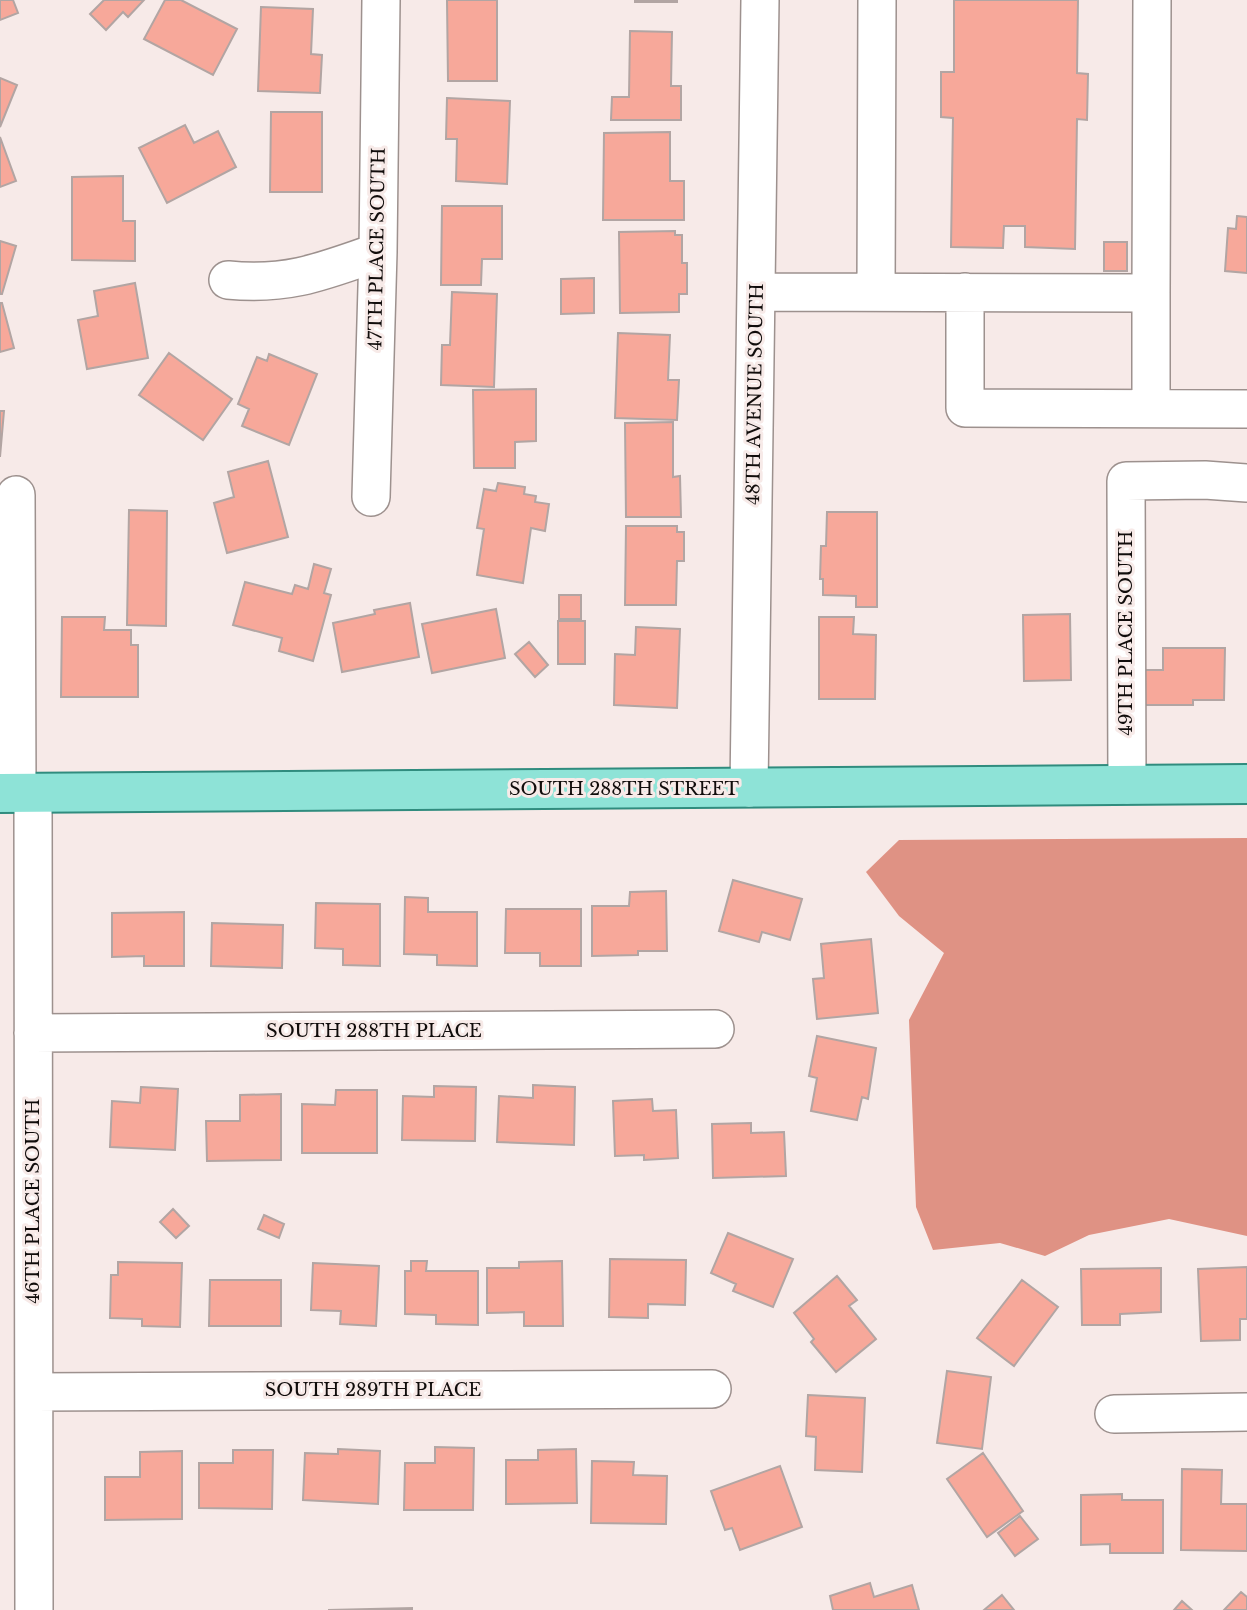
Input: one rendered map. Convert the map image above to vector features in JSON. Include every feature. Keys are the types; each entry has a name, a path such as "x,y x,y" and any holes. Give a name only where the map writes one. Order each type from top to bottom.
{"main road":[{"name":"SOUTH 288TH STREET","path":"17,793 1247,784"}],"street":[{"name":"47TH PLACE SOUTH","path":"371,498 381,0"},
{"name":"48TH AVENUE SOUTH","path":"749,788 760,0"},
{"path":"876,292 877,0"},
{"path":"1151,408 1152,0"},
{"path":"228,280 259,283 291,280 378,252"},
{"path":"756,292 1151,293"},
{"path":"965,292 965,408 1247,409"},
{"name":"49TH PLACE SOUTH","path":"1127,785 1126,481 1205,480 1247,483"},
{"name":"46TH PLACE SOUTH","path":"16,495 17,793 33,1033 34,1610"},
{"name":"SOUTH 288TH PLACE","path":"33,1033 715,1029"},
{"name":"SOUTH 289TH PLACE","path":"34,1392 712,1389"},
{"path":"1114,1413 1247,1412"}],"shaded area":[{"path":"1247,838 1247,1236 1169,1219 1089,1235 1045,1256 1000,1243 933,1250 916,1207 909,1020 944,953 899,916 866,872 899,840"}],"building":[{"path":"0,0 13,0 18,13 0,20"},
{"path":"104,0 144,0 128,17 123,12 106,30 90,14"},
{"path":"165,0 181,0 237,29 213,75 144,39"},
{"path":"447,0 497,0 497,81 448,81"},
{"path":"677,0 677,2 635,2"},
{"path":"954,0 1078,0 1077,73 1088,74 1087,120 1077,119 1075,249 1025,247 1025,226 1004,226 1003,248 951,247 953,118 941,117 941,72 954,72"},
{"path":"261,7 313,9 311,54 322,55 320,93 258,91"},
{"path":"630,31 672,32 671,86 681,86 681,120 611,120 612,97 629,97"},
{"path":"0,78 17,85 0,127"},
{"path":"447,98 510,101 507,184 456,181 457,139 446,139"},
{"path":"271,112 322,112 322,192 270,192"},
{"path":"185,125 194,143 218,131 236,167 167,203 139,148"},
{"path":"670,132 670,181 684,181 684,220 603,220 604,133"},
{"path":"0,137 16,181 0,187"},
{"path":"123,176 123,221 135,221 135,261 72,260 72,177"},
{"path":"442,206 502,206 502,259 482,259 481,285 441,285"},
{"path":"1237,216 1247,217 1247,273 1225,271 1228,228 1236,229"},
{"path":"675,231 675,235 682,235 682,263 687,263 687,294 679,294 679,312 620,313 619,232"},
{"path":"0,241 16,246 2,294 0,294"},
{"path":"1104,242 1127,242 1127,271 1104,271"},
{"path":"594,278 594,313 561,314 561,279"},
{"path":"135,283 148,358 87,369 78,320 98,316 94,291"},
{"path":"452,292 497,294 494,387 441,385 442,345 450,345"},
{"path":"0,303 14,348 0,352"},
{"path":"618,333 670,335 668,380 679,380 677,420 615,418"},
{"path":"169,353 232,399 203,440 139,395"},
{"path":"269,354 317,374 289,445 242,426 249,409 238,404 257,357 267,361"},
{"path":"536,389 536,441 515,442 515,468 474,468 473,390"},
{"path":"0,411 4,411 0,457"},
{"path":"673,422 673,477 680,476 681,517 626,517 625,423"},
{"path":"268,461 288,537 227,553 214,503 234,497 228,472"},
{"path":"498,483 525,487 524,494 536,496 535,502 549,504 545,531 531,528 523,583 477,575 484,529 477,528 484,489 496,491"},
{"path":"129,510 167,511 166,626 127,625"},
{"path":"827,512 877,512 877,607 856,607 856,596 823,595 823,579 820,579 821,546 826,546"},
{"path":"626,526 677,526 677,532 684,532 684,561 677,561 676,605 625,605"},
{"path":"314,564 331,569 324,593 331,595 313,661 279,651 282,638 233,625 245,582 292,594 295,585 308,589"},
{"path":"559,595 581,595 581,619 559,619"},
{"path":"410,603 419,657 342,672 333,623 375,614 374,610"},
{"path":"496,609 505,658 432,673 422,624"},
{"path":"1070,614 1071,680 1024,681 1023,615"},
{"path":"62,617 105,617 104,630 131,630 131,645 138,645 138,697 61,697"},
{"path":"819,617 854,617 853,634 876,635 875,699 819,699"},
{"path":"558,621 585,621 585,664 558,664"},
{"path":"636,627 680,629 677,708 614,705 615,654 635,655"},
{"path":"529,642 548,665 535,677 515,654"},
{"path":"1163,648 1225,648 1224,700 1193,700 1193,705 1143,705 1143,670 1163,670"},
{"path":"733,880 802,899 790,940 762,932 759,942 719,931"},
{"path":"666,891 667,951 592,956 592,906 629,906 630,892"},
{"path":"405,897 428,898 428,912 477,912 477,966 437,965 437,955 404,954"},
{"path":"316,903 380,904 380,966 343,965 343,949 315,948"},
{"path":"506,909 581,909 581,966 540,966 540,953 505,953"},
{"path":"184,912 184,966 144,966 144,956 112,957 112,913"},
{"path":"212,923 283,925 282,968 211,966"},
{"path":"871,939 878,1013 817,1019 813,979 824,978 821,944"},
{"path":"817,1036 876,1048 868,1099 862,1097 857,1120 811,1111 817,1078 809,1076"},
{"path":"533,1085 575,1087 574,1145 497,1142 499,1096 533,1098"},
{"path":"434,1086 476,1087 475,1141 402,1140 403,1096 434,1097"},
{"path":"141,1087 178,1089 175,1150 110,1147 112,1101 140,1103"},
{"path":"336,1090 377,1090 377,1153 302,1153 302,1104 335,1105"},
{"path":"281,1094 281,1160 207,1161 206,1121 240,1121 240,1095"},
{"path":"652,1099 653,1111 676,1110 678,1158 644,1160 644,1155 615,1156 613,1101"},
{"path":"751,1123 751,1133 784,1132 786,1176 713,1178 712,1124"},
{"path":"173,1209 189,1226 176,1238 160,1222"},
{"path":"264,1215 284,1224 279,1238 258,1229"},
{"path":"728,1233 793,1259 773,1307 733,1291 736,1284 711,1273"},
{"path":"610,1259 686,1260 685,1305 648,1304 648,1318 609,1317"},
{"path":"411,1261 427,1261 426,1271 478,1271 478,1325 436,1324 436,1315 405,1314 405,1271 411,1271"},
{"path":"562,1261 563,1326 524,1326 524,1312 487,1313 487,1268 519,1268 519,1262"},
{"path":"118,1262 182,1263 180,1327 142,1326 142,1319 110,1318 111,1275 118,1275"},
{"path":"313,1263 379,1266 376,1326 340,1324 341,1311 311,1310"},
{"path":"1247,1267 1247,1319 1240,1319 1240,1340 1201,1341 1198,1269"},
{"path":"1161,1268 1161,1312 1120,1314 1120,1325 1082,1325 1081,1269"},
{"path":"837,1276 857,1300 849,1306 876,1339 836,1372 811,1342 814,1339 794,1313"},
{"path":"210,1280 281,1280 281,1326 209,1326"},
{"path":"1022,1280 1058,1307 1014,1366 977,1338"},
{"path":"947,1371 991,1377 982,1449 937,1443"},
{"path":"808,1395 865,1398 862,1472 815,1470 816,1437 806,1436"},
{"path":"435,1447 474,1448 473,1510 404,1510 405,1463 435,1463"},
{"path":"338,1449 380,1451 378,1504 303,1500 305,1453 338,1454"},
{"path":"576,1449 577,1503 506,1504 506,1460 538,1460 538,1450"},
{"path":"233,1450 273,1450 272,1509 199,1508 199,1463 233,1463"},
{"path":"182,1451 182,1519 105,1520 105,1477 140,1477 140,1452"},
{"path":"983,1453 1023,1511 987,1537 947,1479"},
{"path":"592,1461 634,1462 633,1475 667,1476 666,1524 591,1523"},
{"path":"780,1466 802,1527 740,1550 732,1528 725,1530 711,1491"},
{"path":"1182,1469 1222,1470 1221,1504 1247,1504 1247,1551 1181,1550"},
{"path":"1122,1494 1122,1500 1163,1500 1163,1553 1110,1553 1110,1544 1081,1545 1081,1495"},
{"path":"1020,1516 1038,1539 1015,1556 998,1533"},
{"path":"870,1583 874,1597 912,1585 919,1610 833,1610 830,1596"},
{"path":"1241,1592 1247,1597 1247,1610 1224,1610"},
{"path":"1002,1595 1014,1610 984,1610"},
{"path":"1182,1601 1192,1610 1174,1610"},
{"path":"412,1608 412,1610 328,1610"}]}
